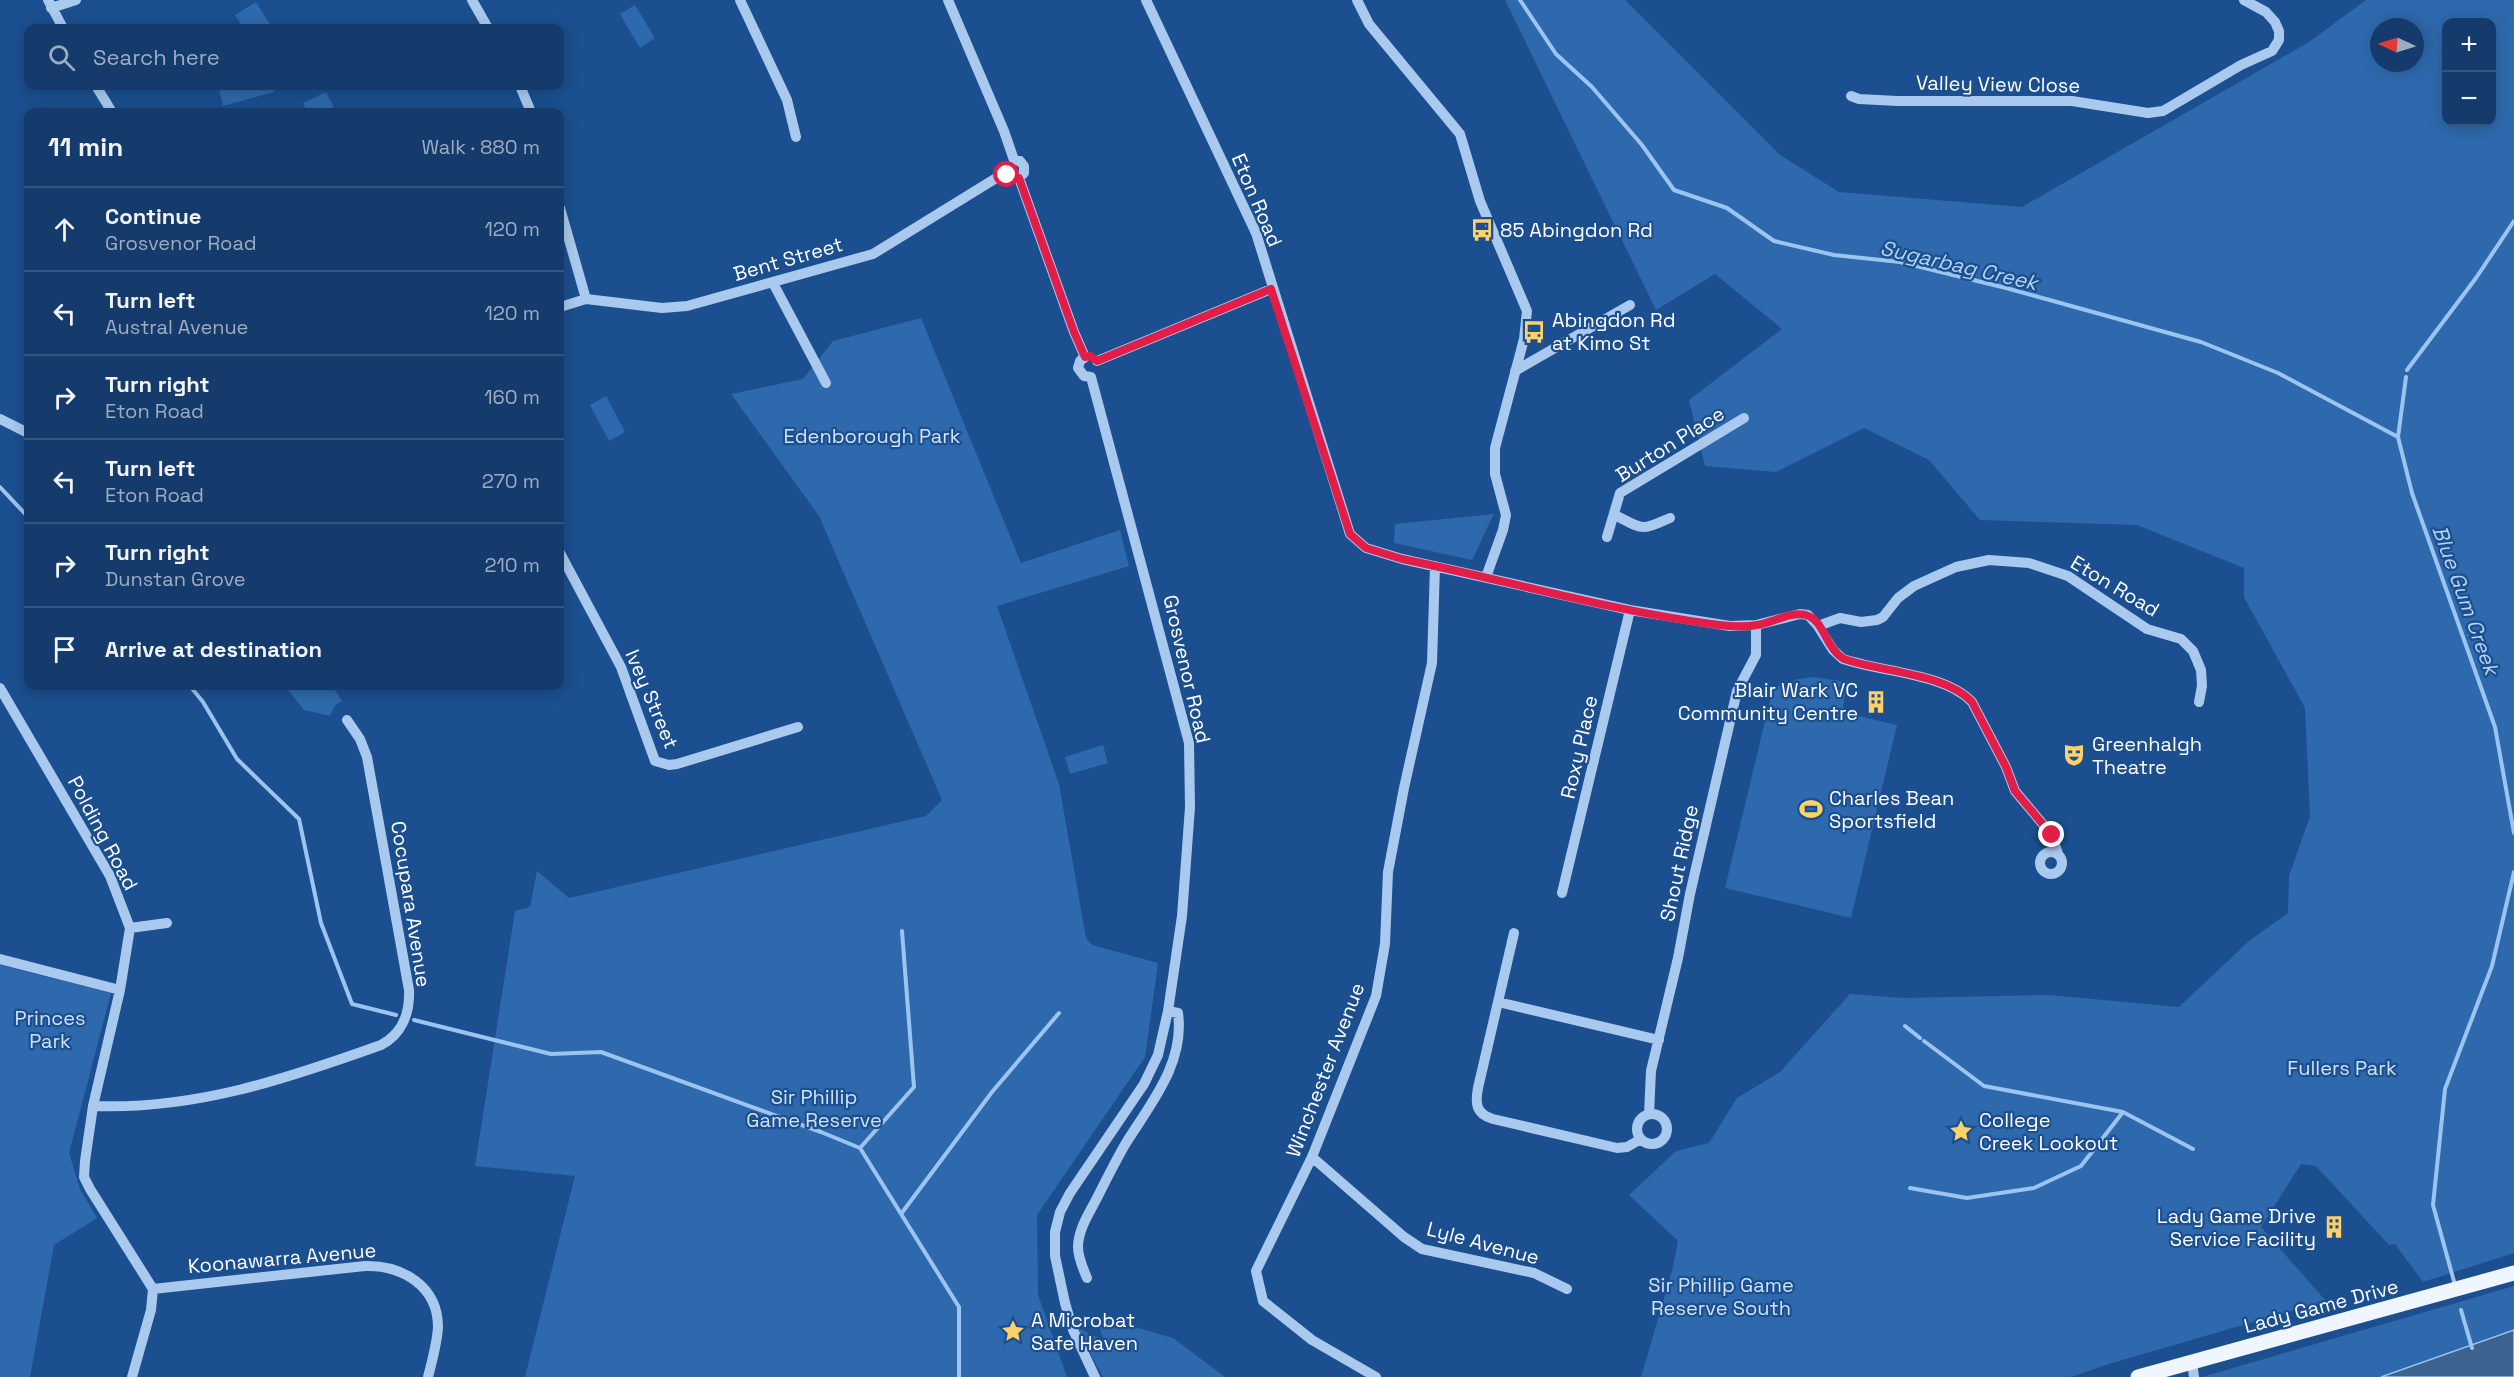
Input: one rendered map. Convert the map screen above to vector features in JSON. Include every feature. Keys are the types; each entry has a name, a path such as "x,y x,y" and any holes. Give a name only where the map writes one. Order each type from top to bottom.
{"main road":[{"name":"Lady Game Drive","path":"2138,1377 2193,1369 2514,1273"}],"street":[{"path":"61,24 49,4 76,0"},
{"path":"472,0 486,24"},
{"path":"740,0 787,100 796,137"},
{"path":"948,0 1004,131 1014,160"},
{"name":"Eton Road","path":"1146,0 1256,233 1271,289 1350,534 1366,548 1630,610 1712,624 1756,626 1800,614 1808,615 1818,626 1840,618 1861,622 1877,620 1883,617 1898,598 1914,586 1956,567 1989,560 2029,563 2068,576 2147,629 2181,639 2193,651 2201,670 2202,686 2199,702"},
{"path":"1357,0 1369,24 1460,134 1480,201 1527,311 1527,324 1493,462 1506,515 1486,577"},
{"name":"Valley View Close","path":"1851,96 1859,99 1897,101 2072,101 2148,113 2163,111 2241,66 2272,51 2279,40 2279,31 2275,22 2266,12 2244,0"},
{"path":"98,90 110,108"},
{"path":"522,90 529,108"},
{"path":"1014,160 1024,166 1024,173 1019,178 1011,178 1006,172 1007,164 1014,160"},
{"name":"Bent Street","path":"564,306 586,299 662,308 687,306 873,254 1006,172"},
{"path":"1019,178 1085,357"},
{"path":"564,222 586,299"},
{"path":"773,283 825,383"},
{"path":"1097,361 1271,289"},
{"path":"1515,371 1630,305"},
{"path":"1090,356 1097,361 1098,371 1091,377 1084,376 1078,368 1085,357 1090,356"},
{"name":"Grosvenor Road","path":"1091,377 1189,743 1190,807 1182,916 1168,1011 1158,1054 1152,1070 1070,1193 1060,1212 1055,1232 1055,1256 1065,1303 1073,1330 1095,1377"},
{"path":"0,418 24,431"},
{"name":"Burton Place","path":"1607,537 1620,493 1744,418"},
{"path":"1615,515 1636,526 1649,528 1670,518"},
{"name":"Ivey Street","path":"564,560 621,667 655,760 669,765 683,763 798,727"},
{"name":"Winchester Avenue","path":"1376,1377 1312,1340 1263,1301 1256,1271 1312,1157 1376,996 1384,944 1388,872 1432,663 1435,566"},
{"name":"Roxy Place","path":"1562,893 1630,610"},
{"name":"Shout Ridge","path":"1649,1114 1650,1078 1736,695 1756,655 1756,626"},
{"path":"1818,626 1833,651 1844,659 1940,683 1965,695 1972,702 2006,767 2015,791 2052,835 2058,854"},
{"name":"Polding Road","path":"0,688 110,876 130,928"},
{"name":"Cocupara Avenue","path":"93,1106 155,1104 240,1091 381,1045 399,1031 408,1009 409,990 367,757 360,739 347,720"},
{"path":"132,1377 151,1310 153,1289 84,1176 93,1106 120,990 130,928 167,923"},
{"path":"1514,933 1476,1096 1476,1104 1482,1114 1617,1149 1627,1147 1641,1139"},
{"path":"0,958 120,990"},
{"path":"1498,1002 1659,1040"},
{"path":"1087,1278 1078,1245 1086,1218 1120,1152 1168,1078 1175,1057 1180,1027 1178,1013 1168,1011"},
{"path":"1657,1114 1665,1120 1666,1135 1659,1142 1649,1144 1641,1139 1636,1130 1642,1117 1657,1114"},
{"name":"Lyle Avenue","path":"1312,1157 1404,1237 1422,1249 1534,1273 1567,1289"},
{"name":"Koonawarra Avenue","path":"153,1289 365,1266 396,1269 420,1284 435,1307 437,1336 428,1377"}],"green space":[{"path":"1505,0 1625,0 1780,155 1839,192 2022,207 2309,42 2366,0 2514,0 2514,1253 2423,1282 2395,1244 2389,1245 2316,1166 2301,1164 2261,1227 2326,1301 2071,1377 1641,1377 1672,1271 1678,1241 1629,1195 1676,1151 1709,1143 1737,1098 1780,1072 1850,994 1904,998 2049,995 2179,1007 2249,941 2288,913 2289,876 2310,816 2305,708 2244,597 2244,568 2137,525 1980,520 1929,460 1864,428 1776,472 1705,466 1689,400 1782,329 1715,274 1656,310"},
{"path":"256,2 270,24 241,24 235,15"},
{"path":"635,5 655,38 640,48 620,14"},
{"path":"219,90 274,90 274,92 223,106"},
{"path":"326,92 334,108 305,108 303,103"},
{"name":"Sir Phillip Game Reserve","path":"921,318 1021,563 1120,530 1129,566 997,606 1059,784 1086,938 1092,945 1158,963 1145,1057 1037,1215 1038,1295 1067,1377 525,1377 575,1176 475,1166 515,911 530,907 537,871 569,898 926,816 942,800 819,516 731,394 803,379 833,341"},
{"path":"606,396 625,432 609,441 590,405"},
{"path":"1494,514 1472,560 1394,543 1395,524"},
{"name":"Charles Bean Sportsfield","path":"1814,677 1847,682 1842,712 1897,725 1851,918 1725,888 1773,688 1798,679"},
{"path":"288,690 335,690 342,701 335,705 330,716 304,710"},
{"path":"1103,745 1108,763 1070,774 1065,757"},
{"name":"Princes Park","path":"0,965 111,993 69,1153 80,1189 97,1218 54,1245 30,1377 0,1377"},
{"path":"2514,1286 2514,1330 2381,1377 2202,1377"},
{"path":"1097,1316 1173,1338 1225,1377 1103,1377 1076,1327 1103,1340"}],"shaded area":[{"path":"2514,1330 2514,1377 2381,1377"}],"waterway":[{"name":"Sugarbag Creek","path":"1520,0 1556,54 1592,87 1642,145 1674,190 1727,208 1774,241 1834,255 1900,262 2006,288 2201,342 2278,373 2398,437"},
{"name":"Blue Gum Creek","path":"2407,370 2476,278 2514,221"},
{"name":"Blue Gum Creek","path":"2406,377 2398,437 2412,493 2495,727 2514,833"},
{"path":"0,487 24,513"},
{"path":"193,690 203,702 237,759 299,819 321,923 352,1004 396,1015"},
{"name":"Blue Gum Creek","path":"2455,1285 2433,1205 2445,1089 2492,966 2514,872"},
{"path":"902,931 914,1087 860,1148 959,1307 959,1377"},
{"path":"901,1214 992,1092 1059,1013"},
{"path":"414,1020 551,1054 601,1052 860,1148"},
{"path":"1905,1026 1920,1038"},
{"path":"1924,1041 1984,1086 2123,1112 2193,1149"},
{"path":"1910,1188 1967,1198 2034,1188 2081,1166 2123,1112"},
{"name":"Blue Gum Creek","path":"2461,1310 2472,1348"}],"place":[{"name":"85 Abingdon Rd","path":"1482,230"},
{"name":"Abingdon Rd at Kimo St","path":"1534,332"},
{"name":"Blair Wark VC Community Centre","path":"1876,702"},
{"name":"Greenhalgh Theatre","path":"2074,755"},
{"name":"Charles Bean Sportsfield","path":"1811,809"},
{"name":"College Creek Lookout","path":"1961,1131"},
{"name":"Lady Game Drive Service Facility","path":"2334,1227"},
{"name":"A Microbat Safe Haven","path":"1013,1331"}],"route":[{"path":"1007,175 1014,179 1019,178 1085,357 1090,356 1097,361 1271,289 1350,534 1354,540 1366,548 1402,559 1676,619 1730,626 1756,626 1800,614 1808,615 1818,626 1837,656 1950,686 1965,695 1972,702 2006,767 2015,791 2052,835"}],"park label":[{"name":"Edenborough Park","path":"872,436"},
{"name":"Fullers Park","path":"2342,1068"},
{"name":"Sir Phillip Game Reserve South","path":"1721,1296"}]}
